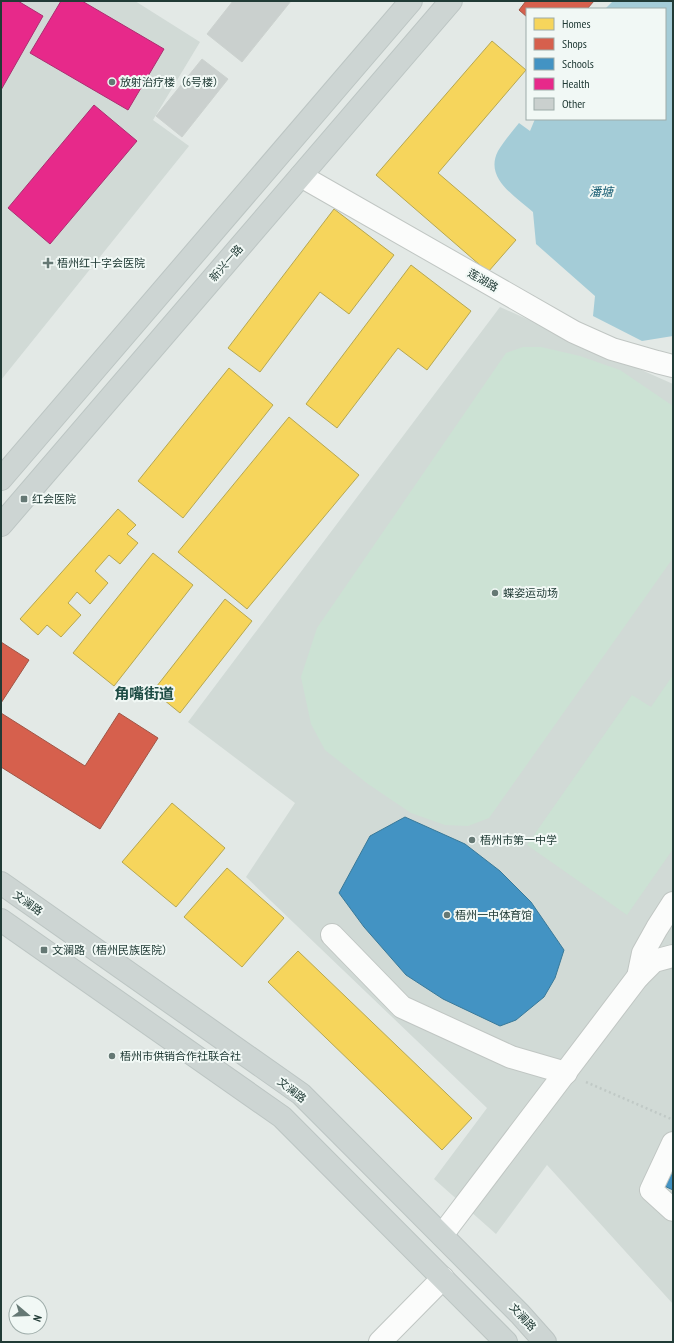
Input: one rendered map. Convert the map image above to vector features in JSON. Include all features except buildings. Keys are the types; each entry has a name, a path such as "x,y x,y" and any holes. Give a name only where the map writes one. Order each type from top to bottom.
{"main road":[{"path":"1,479 411,1"},
{"name":"新兴一路","path":"1,526 451,1"},
{"name":"文澜路","path":"1,884 301,1094 520,1314 545,1342"},
{"path":"1,920 282,1117 506,1342"}],"street":[{"name":"莲湖路","path":"302,176 574,332 612,349 673,366"},
{"path":"637,978 643,953 673,903"},
{"path":"332,935 402,1008 511,1058 566,1073"},
{"path":"442,1235 637,978 654,961 673,956"},
{"path":"673,1143 651,1190 673,1210"},
{"path":"380,1342 443,1278"}],"path":[{"path":"566,1073 673,1120"}],"shaded area":[{"name":"梧州红十字会医院","path":"1,1 135,1 200,42 153,120 189,146 1,380"},
{"name":"梧州市第一中学","path":"500,307 673,384 673,1304 547,1165 496,1234 434,1179 487,1108 246,877 295,803 188,722"}],"green space":[{"name":"蝶姿运动场","path":"523,347 541,347 580,356 620,370 673,406 673,558 489,818 468,826 445,825 411,813 368,784 325,750 311,724 301,677 317,628 506,353"},
{"path":"673,675 673,849 627,915 527,845 632,695 651,707"}],"water":[{"name":"潘塘","path":"613,1 673,1 673,336 642,341 593,316 595,296 536,244 533,212 510,193 498,178 495,170 495,161 498,151 519,123 530,131 535,120 666,120 666,8 606,8"}],"place":[{"name":"放射治疗楼（6号楼）","path":"112,82"},
{"name":"梧州红十字会医院","path":"48,263"},
{"name":"红会医院","path":"24,499"},
{"name":"蝶姿运动场","path":"495,593"},
{"name":"梧州市第一中学","path":"472,840"},
{"name":"梧州一中体育馆","path":"447,915"},
{"name":"文澜路（梧州民族医院）","path":"44,950"},
{"name":"梧州市供销合作社联合社","path":"112,1056"}],"district":[{"name":"角嘴街道","path":"144,693"}]}
